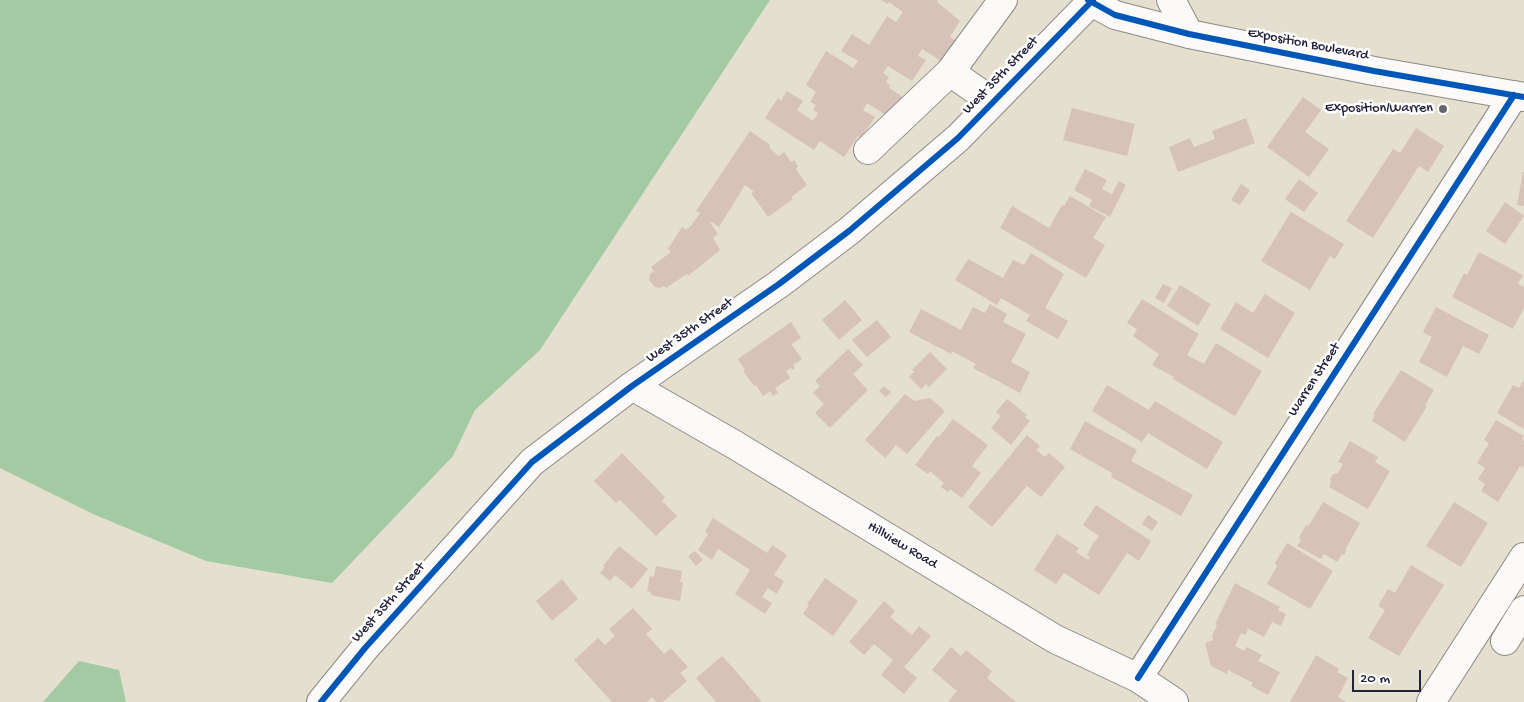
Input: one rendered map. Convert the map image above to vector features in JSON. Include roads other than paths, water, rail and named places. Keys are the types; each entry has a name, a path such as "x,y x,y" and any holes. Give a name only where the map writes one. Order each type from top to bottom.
{"street":[{"path":"868,150 950,72 1003,0"},
{"path":"1171,0 1189,34"},
{"name":"Exposition Boulevard","path":"1091,1 1115,15 1189,34 1374,71 1519,96"},
{"name":"West 35th Street","path":"321,702 365,648 532,462 632,386 779,284 849,231 958,138 1091,1"},
{"path":"950,72 993,102"},
{"name":"Warren Street","path":"1138,678 1519,96"},
{"name":"Hillview Road","path":"632,386 743,450 1055,639 1138,678 1174,702"},
{"path":"1431,702 1524,557"},
{"path":"1505,642 1524,610"}],"place":[{"name":"Exposition/Warren","path":"1443,109"}]}
